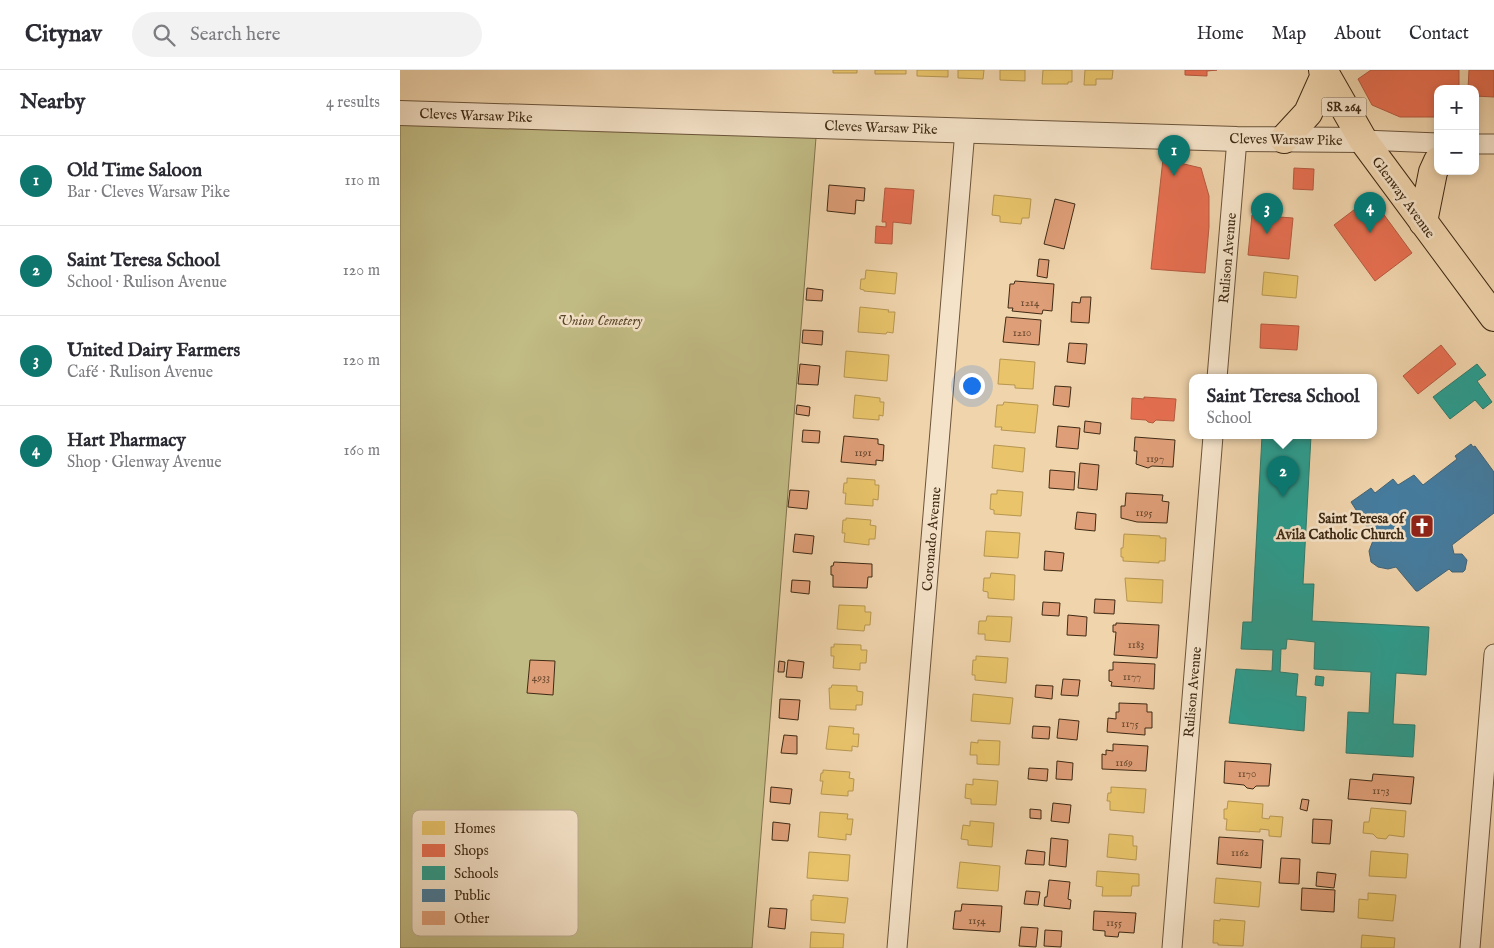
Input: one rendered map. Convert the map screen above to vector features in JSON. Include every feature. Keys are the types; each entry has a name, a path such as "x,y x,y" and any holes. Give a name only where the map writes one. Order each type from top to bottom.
{"main road":[{"path":"1284,139 1308,113 1324,72"},
{"name":"Glenway Avenue","path":"1324,72 1362,140 1494,317"},
{"path":"1423,222 1434,170"}],"street":[{"name":"Cleves Warsaw Pike","path":"400,113 1237,139 1362,140"},
{"name":"Coronado Avenue","path":"897,948 965,130"},
{"name":"Rulison Avenue","path":"1217,374 1237,139"},
{"path":"1362,140 1434,143"},
{"path":"1479,144 1494,144"},
{"name":"Rulison Avenue","path":"1172,948 1212,439"},
{"path":"1470,948 1494,654"}],"green space":[{"name":"Union Cemetery","path":"400,113 817,125 752,948 400,948"}],"building: Homes":[{"path":"833,70 857,70 857,73 833,73"},
{"path":"875,70 906,70 906,74 875,74"},
{"path":"917,70 948,70 948,77 917,76"},
{"path":"958,70 984,70 983,79 958,78"},
{"path":"1000,70 1025,70 1025,81 1000,80"},
{"path":"1043,70 1072,70 1072,82 1068,82 1068,84 1042,84"},
{"path":"1085,70 1113,70 1112,79 1096,79 1096,85 1084,85"},
{"path":"994,195 1031,199 1029,218 1022,218 1021,224 1000,222 1000,216 992,215"},
{"path":"866,270 897,273 895,294 860,289 861,279 865,279"},
{"path":"1264,272 1298,276 1296,298 1262,295"},
{"path":"860,307 895,312 893,333 858,332"},
{"path":"846,351 889,355 887,381 844,377"},
{"path":"1000,359 1035,362 1033,389 1015,388 1015,385 998,384"},
{"path":"855,395 880,398 880,402 884,402 883,416 879,415 879,420 853,418"},
{"path":"1004,402 1038,405 1035,433 1001,430 1002,427 995,427 997,405 1003,405"},
{"path":"994,445 1025,448 1023,472 992,468"},
{"path":"847,478 875,480 875,485 879,485 878,500 873,499 873,506 845,504 846,493 843,493 844,483 847,483"},
{"path":"997,490 1023,492 1021,516 994,514 994,510 990,509 991,494 997,494"},
{"path":"846,518 871,520 870,525 876,526 875,539 869,539 869,545 844,542 845,533 842,533 843,520 846,520"},
{"path":"986,531 1020,533 1018,558 984,556"},
{"path":"1124,534 1166,538 1165,561 1159,561 1159,563 1123,561 1121,548 1123,548"},
{"path":"991,573 1015,575 1014,600 988,598 988,592 983,591 984,578 990,578"},
{"path":"1125,578 1163,580 1162,603 1127,601"},
{"path":"839,605 865,606 865,612 871,612 870,625 865,625 864,631 837,629"},
{"path":"987,616 1012,617 1010,642 985,640 985,634 978,634 979,621 986,621"},
{"path":"834,644 861,645 861,650 867,650 866,663 860,663 860,670 833,668 834,656 831,656 831,647 834,647"},
{"path":"976,656 1008,658 1006,683 975,680 975,675 972,675 973,660 976,660"},
{"path":"832,685 857,686 857,691 863,692 862,705 856,705 856,710 830,709 829,688"},
{"path":"973,694 1013,698 1010,724 971,721"},
{"path":"829,726 854,728 853,734 859,734 858,747 852,746 852,751 826,749"},
{"path":"978,740 1000,741 999,765 977,764 977,755 970,755 971,742 978,743"},
{"path":"823,770 850,772 849,778 854,779 853,791 848,791 848,796 821,794 823,781 820,781"},
{"path":"973,779 998,781 996,805 971,804 971,799 965,798 966,784 973,785"},
{"path":"1111,787 1146,789 1144,813 1110,810 1110,801 1107,801 1108,793 1111,793"},
{"path":"1228,801 1263,804 1262,818 1269,819 1270,816 1283,817 1281,837 1269,836 1269,830 1260,829 1260,832 1226,830 1227,819 1224,819 1224,809 1227,809"},
{"path":"1371,808 1406,811 1404,837 1389,835 1386,839 1377,838 1373,834 1363,833 1364,822 1369,822"},
{"path":"820,812 848,814 847,819 853,819 851,835 846,834 846,840 818,837"},
{"path":"970,821 994,823 992,847 968,845 968,840 961,839 963,825 970,826"},
{"path":"1109,834 1133,836 1133,846 1137,846 1136,860 1107,857"},
{"path":"1371,851 1408,854 1406,878 1369,876"},
{"path":"809,852 850,855 848,881 807,878"},
{"path":"960,862 1000,866 998,891 957,888"},
{"path":"1097,871 1139,874 1139,886 1132,886 1131,896 1102,896 1103,887 1096,886"},
{"path":"1216,878 1261,882 1259,907 1214,903"},
{"path":"1368,893 1396,895 1393,921 1358,918 1359,899 1368,900"},
{"path":"813,895 848,898 845,923 811,920 811,900 813,900"},
{"path":"1220,919 1245,921 1243,946 1213,943 1214,920 1220,921"},
{"path":"811,932 844,934 843,948 810,948"},
{"path":"1362,935 1395,938 1394,948 1361,948"}],"building: Shops":[{"path":"1185,70 1217,70 1207,71 1207,76 1185,75"},
{"path":"1371,70 1459,70 1459,85 1434,85 1434,117 1400,117 1372,105 1358,79"},
{"path":"1469,70 1494,70 1494,97 1479,96 1479,85 1468,85"},
{"path":"1163,159 1201,168 1209,196 1209,227 1205,273 1151,269"},
{"path":"1294,168 1314,169 1313,190 1293,189"},
{"path":"885,188 914,190 911,224 893,222 892,244 875,243 876,226 886,227 886,222 882,222"},
{"path":"1371,197 1412,253 1375,281 1334,225"},
{"path":"1252,215 1293,218 1289,259 1248,255"},
{"path":"1261,324 1299,326 1297,350 1260,348"},
{"path":"1441,345 1456,364 1418,394 1403,376"},
{"path":"1144,397 1176,399 1174,421 1156,420 1153,423 1146,420 1131,419 1132,398 1144,399"}],"building: Schools":[{"path":"1477,364 1486,375 1477,381 1492,402 1483,409 1475,400 1450,419 1433,397"},
{"path":"1262,439 1311,439 1303,584 1314,584 1312,621 1429,627 1426,675 1396,673 1393,724 1415,725 1413,757 1346,753 1348,712 1369,713 1371,672 1314,669 1315,642 1287,639 1286,649 1281,649 1280,672 1298,674 1296,696 1306,697 1304,731 1229,723 1236,669 1272,671 1273,650 1241,649 1243,622 1252,622"},
{"path":"1316,676 1324,677 1323,686 1315,685"}],"building: Public":[{"name":"Saint Teresa of Avila Catholic Church","path":"1471,444 1473,447 1475,446 1494,472 1494,513 1452,545 1454,554 1462,554 1467,560 1463,572 1452,572 1449,569 1416,591 1396,567 1388,569 1378,567 1371,562 1369,551 1374,538 1351,502 1371,488 1375,493 1393,479 1398,485 1414,475 1423,485 1457,459 1455,456"}],"building: Other":[{"path":"829,185 865,188 864,201 856,200 855,214 827,211"},
{"path":"1055,199 1075,204 1064,249 1044,244"},
{"path":"1039,259 1049,260 1047,278 1037,276"},
{"path":"1015,281 1054,284 1052,311 1043,310 1042,314 1012,311 1013,308 1008,308 1010,284 1014,284"},
{"path":"807,288 823,290 822,301 806,300"},
{"path":"1081,297 1091,297 1089,323 1071,322 1072,302 1080,303"},
{"path":"1006,317 1041,320 1039,345 1003,342"},
{"path":"803,330 823,331 822,345 802,343"},
{"path":"1069,343 1087,344 1085,364 1067,362"},
{"path":"800,364 820,366 818,385 798,384"},
{"path":"1055,386 1071,387 1069,407 1053,405"},
{"path":"797,405 810,407 809,416 796,414"},
{"path":"1085,421 1101,423 1100,434 1084,432"},
{"path":"1058,426 1080,428 1078,449 1056,447"},
{"path":"803,430 820,431 819,443 802,442"},
{"path":"844,436 878,439 878,444 884,445 883,461 876,460 876,465 841,462"},
{"path":"1135,437 1175,440 1173,467 1152,466 1148,468 1136,464 1137,451 1134,451"},
{"path":"1080,463 1099,465 1097,490 1078,488"},
{"path":"1050,470 1075,472 1074,490 1049,488"},
{"path":"790,490 809,491 807,509 788,507"},
{"path":"1126,493 1163,495 1162,501 1169,502 1167,523 1137,522 1121,518 1121,506 1125,506"},
{"path":"1077,512 1096,514 1095,531 1075,529"},
{"path":"795,534 814,536 812,554 793,552"},
{"path":"1045,551 1064,553 1062,571 1044,570"},
{"path":"834,562 872,564 872,577 868,577 867,588 833,587 831,566 833,566"},
{"path":"792,580 810,581 809,594 791,592"},
{"path":"1095,599 1115,600 1114,614 1094,613"},
{"path":"1043,602 1060,603 1059,616 1042,615"},
{"path":"1068,615 1087,617 1086,636 1067,635"},
{"path":"1116,623 1159,625 1157,658 1114,655 1116,632 1113,632 1113,625 1116,625"},
{"path":"530,660 555,661 553,695 527,693"},
{"path":"788,660 804,662 802,678 786,677"},
{"path":"779,661 785,662 784,672 778,672"},
{"path":"1113,662 1155,664 1154,689 1111,686 1109,670 1113,670"},
{"path":"1063,679 1080,680 1078,696 1061,695"},
{"path":"1036,685 1053,686 1052,699 1035,697"},
{"path":"780,699 800,700 798,720 779,718"},
{"path":"1119,703 1147,704 1147,712 1152,712 1152,728 1145,728 1145,735 1107,732 1108,718 1116,719 1116,712 1119,712"},
{"path":"1059,719 1079,721 1077,740 1057,738"},
{"path":"1033,726 1050,727 1049,739 1032,738"},
{"path":"784,735 797,736 797,754 781,753"},
{"path":"1113,744 1148,746 1146,771 1102,769 1102,754 1106,755 1106,750 1113,751"},
{"path":"1057,761 1073,763 1072,780 1056,779"},
{"path":"1225,761 1271,764 1269,786 1256,786 1253,789 1247,788 1244,785 1224,783"},
{"path":"1029,768 1048,769 1047,781 1028,779"},
{"path":"1373,774 1414,777 1411,804 1348,799 1350,779 1372,781"},
{"path":"771,787 792,789 790,804 770,802"},
{"path":"1302,799 1309,800 1307,811 1300,809"},
{"path":"1053,803 1071,805 1069,823 1051,821"},
{"path":"1030,809 1041,810 1041,819 1030,818"},
{"path":"1313,819 1332,820 1330,844 1312,843"},
{"path":"773,822 790,824 788,841 772,840"},
{"path":"1219,837 1263,840 1261,868 1217,864"},
{"path":"1051,838 1068,840 1066,867 1049,865"},
{"path":"1027,850 1045,852 1044,865 1025,864"},
{"path":"1281,858 1300,859 1299,884 1279,883"},
{"path":"1317,872 1336,874 1334,888 1316,886"},
{"path":"1049,880 1070,882 1068,899 1071,900 1070,909 1044,906"},
{"path":"1302,888 1335,890 1334,912 1301,910"},
{"path":"1026,891 1040,892 1038,905 1024,904"},
{"path":"962,904 1002,906 1000,932 953,929 955,911 961,911"},
{"path":"770,908 787,909 785,929 768,927"},
{"path":"1094,911 1136,913 1134,933 1119,932 1118,937 1105,936 1105,931 1093,930"},
{"path":"1021,927 1038,928 1036,947 1019,946"},
{"path":"1045,930 1062,931 1061,947 1044,946"}],"place":[{"name":"Old Time Saloon","path":"1174,176"},
{"name":"Hart Pharmacy","path":"1370,233"},
{"name":"United Dairy Farmers","path":"1267,234"},
{"name":"Saint Teresa School","path":"1283,497"},
{"name":"Saint Teresa of Avila Catholic Church","path":"1422,526"}]}
